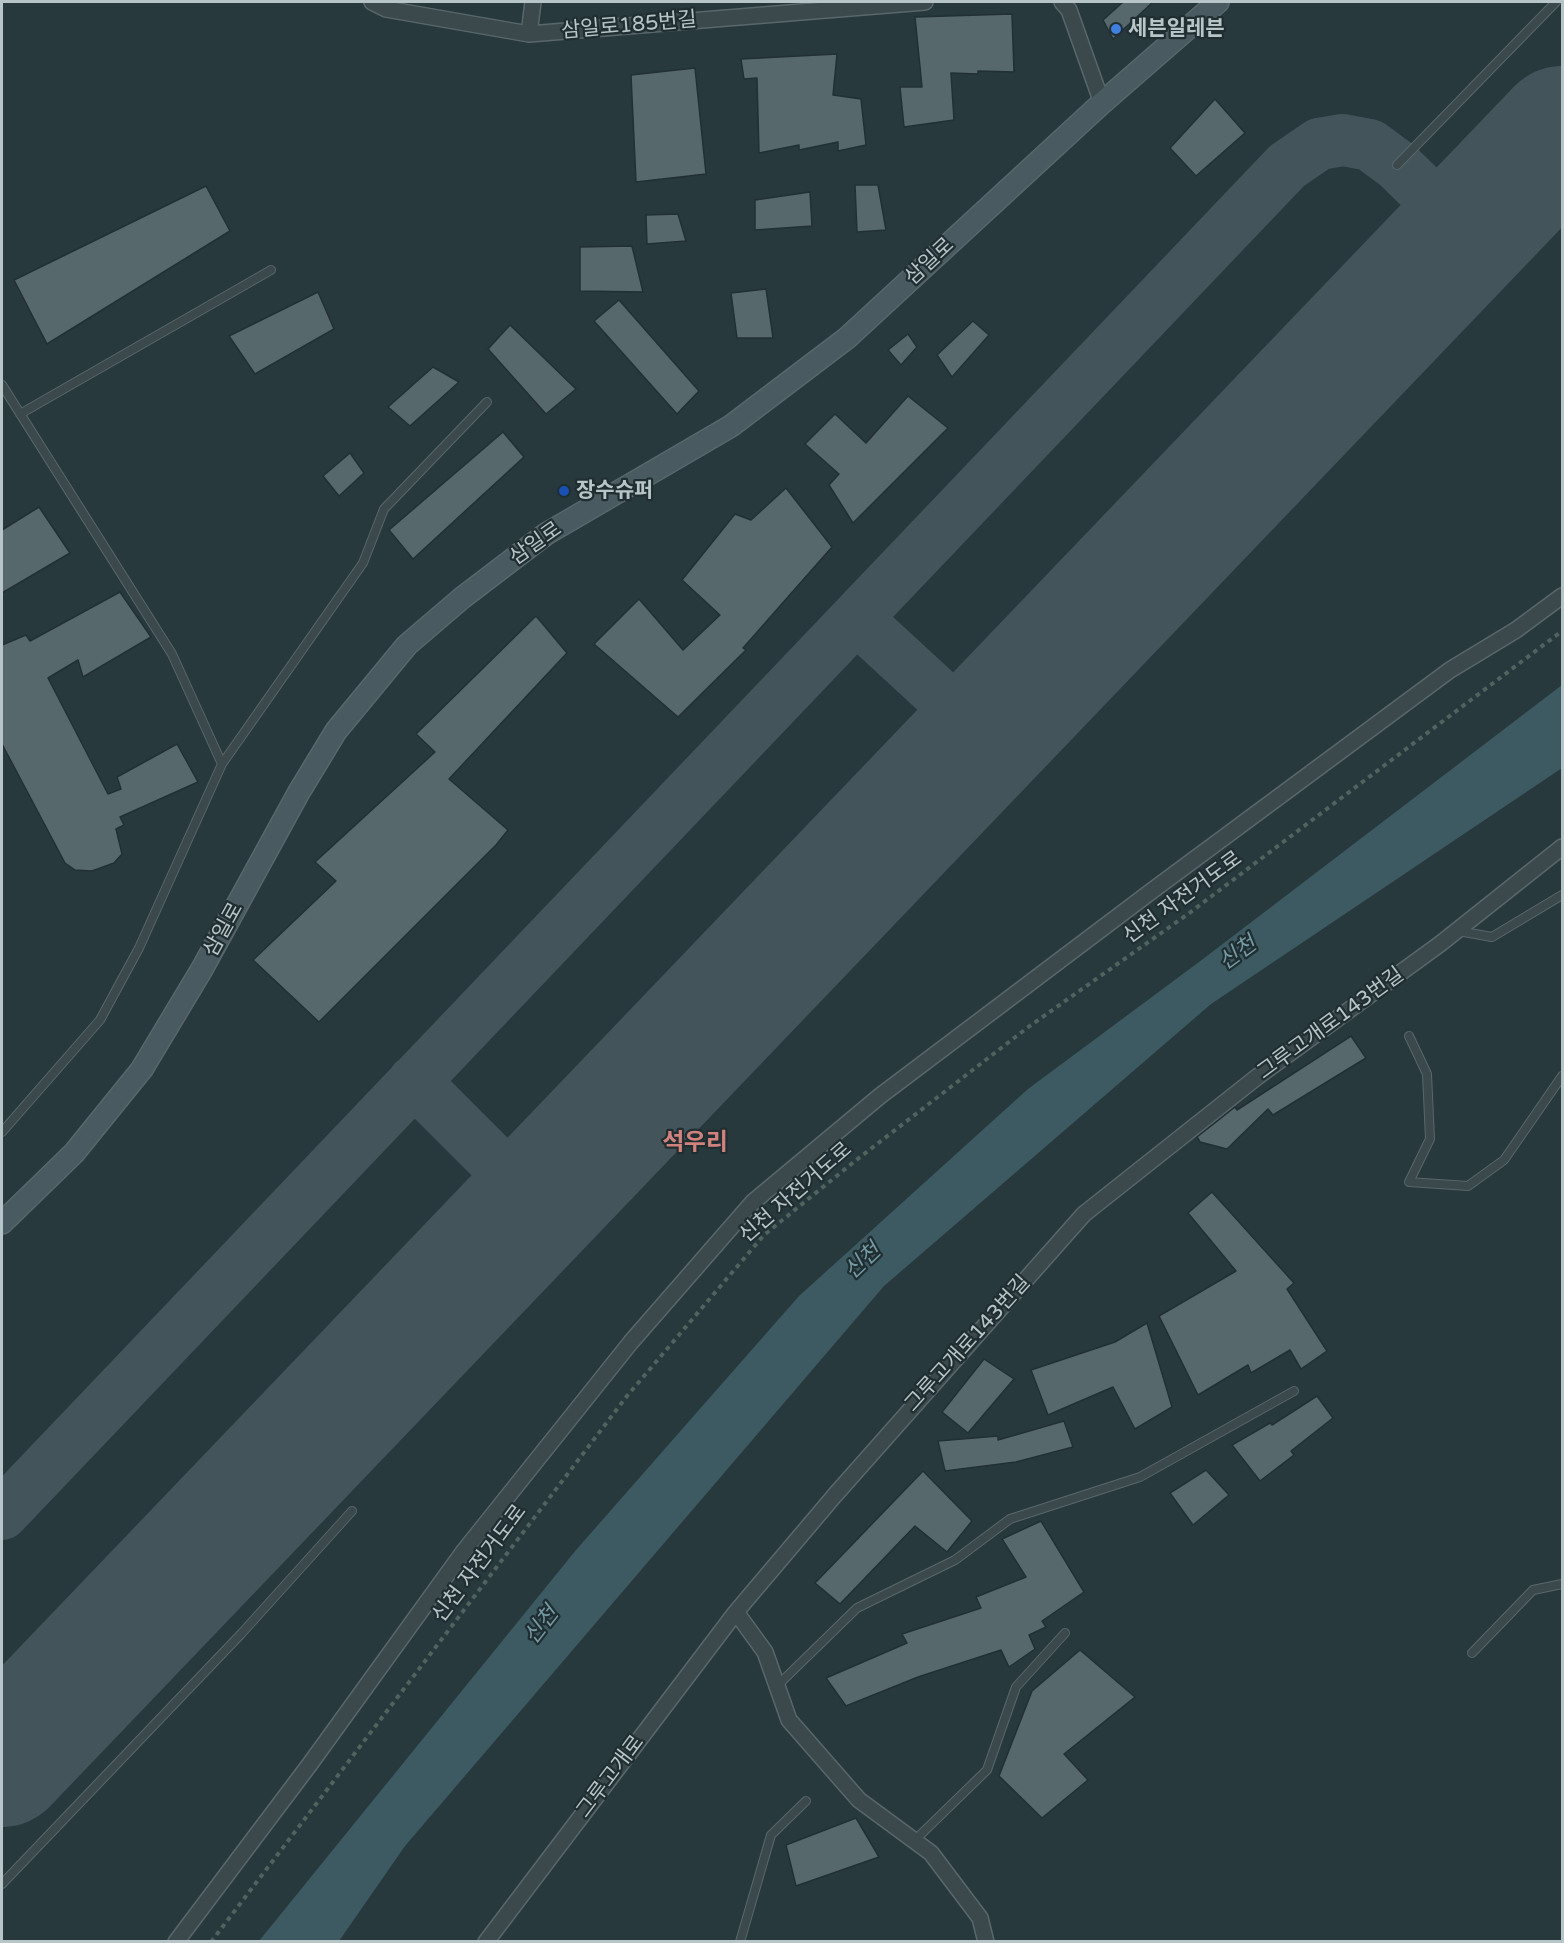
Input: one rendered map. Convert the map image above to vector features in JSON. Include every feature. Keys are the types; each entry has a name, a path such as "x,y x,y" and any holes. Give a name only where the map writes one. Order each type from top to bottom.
{"main road":[{"name":"삼일로","path":"2,1223 74,1153 142,1070 202,969 299,792 336,730 407,645 462,598 546,534 731,426 847,338 1102,104 1218,2"}],"street":[{"name":"삼일로185번길","path":"372,2 386,9 529,34 925,2"},
{"path":"529,34 533,2"},
{"path":"1062,2 1070,10 1102,104"},
{"path":"176,1941 310,1764 464,1551 630,1342 753,1202 880,1096 1153,890 1450,670 1516,630 1563,597"},
{"name":"그루고개로143번길","path":"736,1612 835,1495 1084,1214 1257,1077 1456,931 1563,847"},
{"path":"736,1612 765,1652 789,1720 860,1800 931,1853 980,1918 986,1941"},
{"name":"그루고개로","path":"486,1941 736,1612"}],"lane":[{"path":"1397,165 1556,2"},
{"path":"20,414 271,270"},
{"path":"2,385 172,654 222,764"},
{"path":"2,1132 100,1020 139,948 222,764 363,563 384,509 487,402"},
{"path":"1456,931 1492,937 1563,895"},
{"path":"1409,1036 1427,1074 1430,1139 1409,1182 1468,1186 1504,1160 1563,1076"},
{"path":"777,1686 857,1608 956,1560 1010,1519 1140,1477 1294,1391"},
{"path":"2,1884 241,1634 352,1511"},
{"path":"1472,1653 1533,1590 1563,1584"},
{"path":"914,1841 987,1770 1017,1687 1065,1633"},
{"path":"740,1941 771,1835 806,1801"}],"path":[{"name":"신천 자전거도로","path":"211,1941 627,1396 764,1235 855,1161 1027,1028 1188,914 1563,631"}],"water":[{"name":"신천","path":"1562,685 1562,768 1211,1004 884,1286 405,1846 339,1941 259,1941 576,1550 799,1296 1028,1089 1203,959"}],"building":[{"name":"세븐일레븐","path":"1123,2 1153,2 1113,39 1103,20"},
{"path":"1012,14 1014,72 951,73 954,120 904,127 900,87 922,87 915,17"},
{"path":"837,54 833,95 861,99 866,145 838,151 838,142 799,150 799,145 759,153 757,78 744,79 741,59"},
{"path":"695,68 706,174 636,182 631,75"},
{"path":"1215,99 1245,133 1196,176 1170,148"},
{"path":"855,185 878,185 886,230 857,232"},
{"path":"206,186 230,231 47,344 14,280"},
{"path":"810,192 812,226 755,230 755,200"},
{"path":"678,214 686,241 647,244 646,215"},
{"path":"632,246 643,292 580,291 580,247"},
{"path":"766,289 773,338 737,338 731,293"},
{"path":"318,292 334,329 255,374 229,336"},
{"path":"619,300 699,391 677,414 594,321"},
{"path":"973,321 989,335 952,377 937,355"},
{"path":"510,325 576,389 546,414 488,349"},
{"path":"908,334 917,347 901,365 888,350"},
{"path":"433,367 459,382 410,426 388,407"},
{"path":"908,396 948,428 853,523 829,485 839,474 805,444 835,414 866,443"},
{"path":"503,432 524,457 413,559 389,530"},
{"path":"350,453 364,473 339,496 323,476"},
{"path":"786,488 832,547 743,648 746,650 678,717 594,644 639,599 683,650 720,615 682,580 735,514 751,520"},
{"path":"39,507 70,553 2,593 2,530"},
{"path":"120,592 151,637 83,677 78,660 48,678 108,794 121,789 117,777 177,744 198,782 120,817 124,825 116,829 122,854 114,863 92,871 75,870 65,863 2,744 2,645 26,635 30,641"},
{"path":"536,616 567,653 449,779 508,830 496,845 319,1022 253,960 336,881 315,862 435,752 416,734"},
{"path":"1351,1036 1366,1058 1273,1115 1268,1109 1227,1149 1200,1142 1197,1137 1235,1107 1237,1110"},
{"path":"1212,1192 1294,1283 1287,1289 1327,1351 1301,1369 1290,1350 1251,1373 1248,1365 1198,1395 1159,1316 1236,1271 1188,1213"},
{"path":"1147,1323 1172,1407 1135,1429 1113,1387 1048,1415 1031,1370 1115,1342"},
{"path":"984,1359 1014,1379 968,1433 942,1412"},
{"path":"1317,1396 1333,1418 1291,1451 1294,1455 1260,1481 1232,1445 1270,1423 1272,1425"},
{"path":"1064,1421 1073,1447 1016,1462 945,1471 938,1441 998,1436 998,1440"},
{"path":"1206,1470 1229,1495 1193,1525 1170,1493"},
{"path":"923,1471 972,1521 947,1552 915,1526 840,1604 815,1583"},
{"path":"1041,1521 1084,1592 1042,1621 1046,1627 1029,1635 1035,1649 1009,1667 1001,1650 918,1677 846,1706 826,1678 907,1643 902,1634 981,1608 976,1597 1026,1577 1002,1539"},
{"path":"1080,1650 1135,1697 1064,1754 1088,1780 1042,1818 999,1776 1032,1691"},
{"path":"856,1818 879,1857 796,1886 786,1845"}],"taxiway":[{"path":"2,1514 1287,166 1319,144 1343,140 1370,145 1397,165 1466,233"},
{"path":"856,618 984,736"},
{"path":"414,1081 536,1203"}],"runway":[{"path":"2,1761 1562,132"}],"place":[{"name":"세븐일레븐","path":"1116,29"},
{"name":"장수슈퍼","path":"564,491"}],"district":[{"name":"석우리","path":"695,1144"}]}
